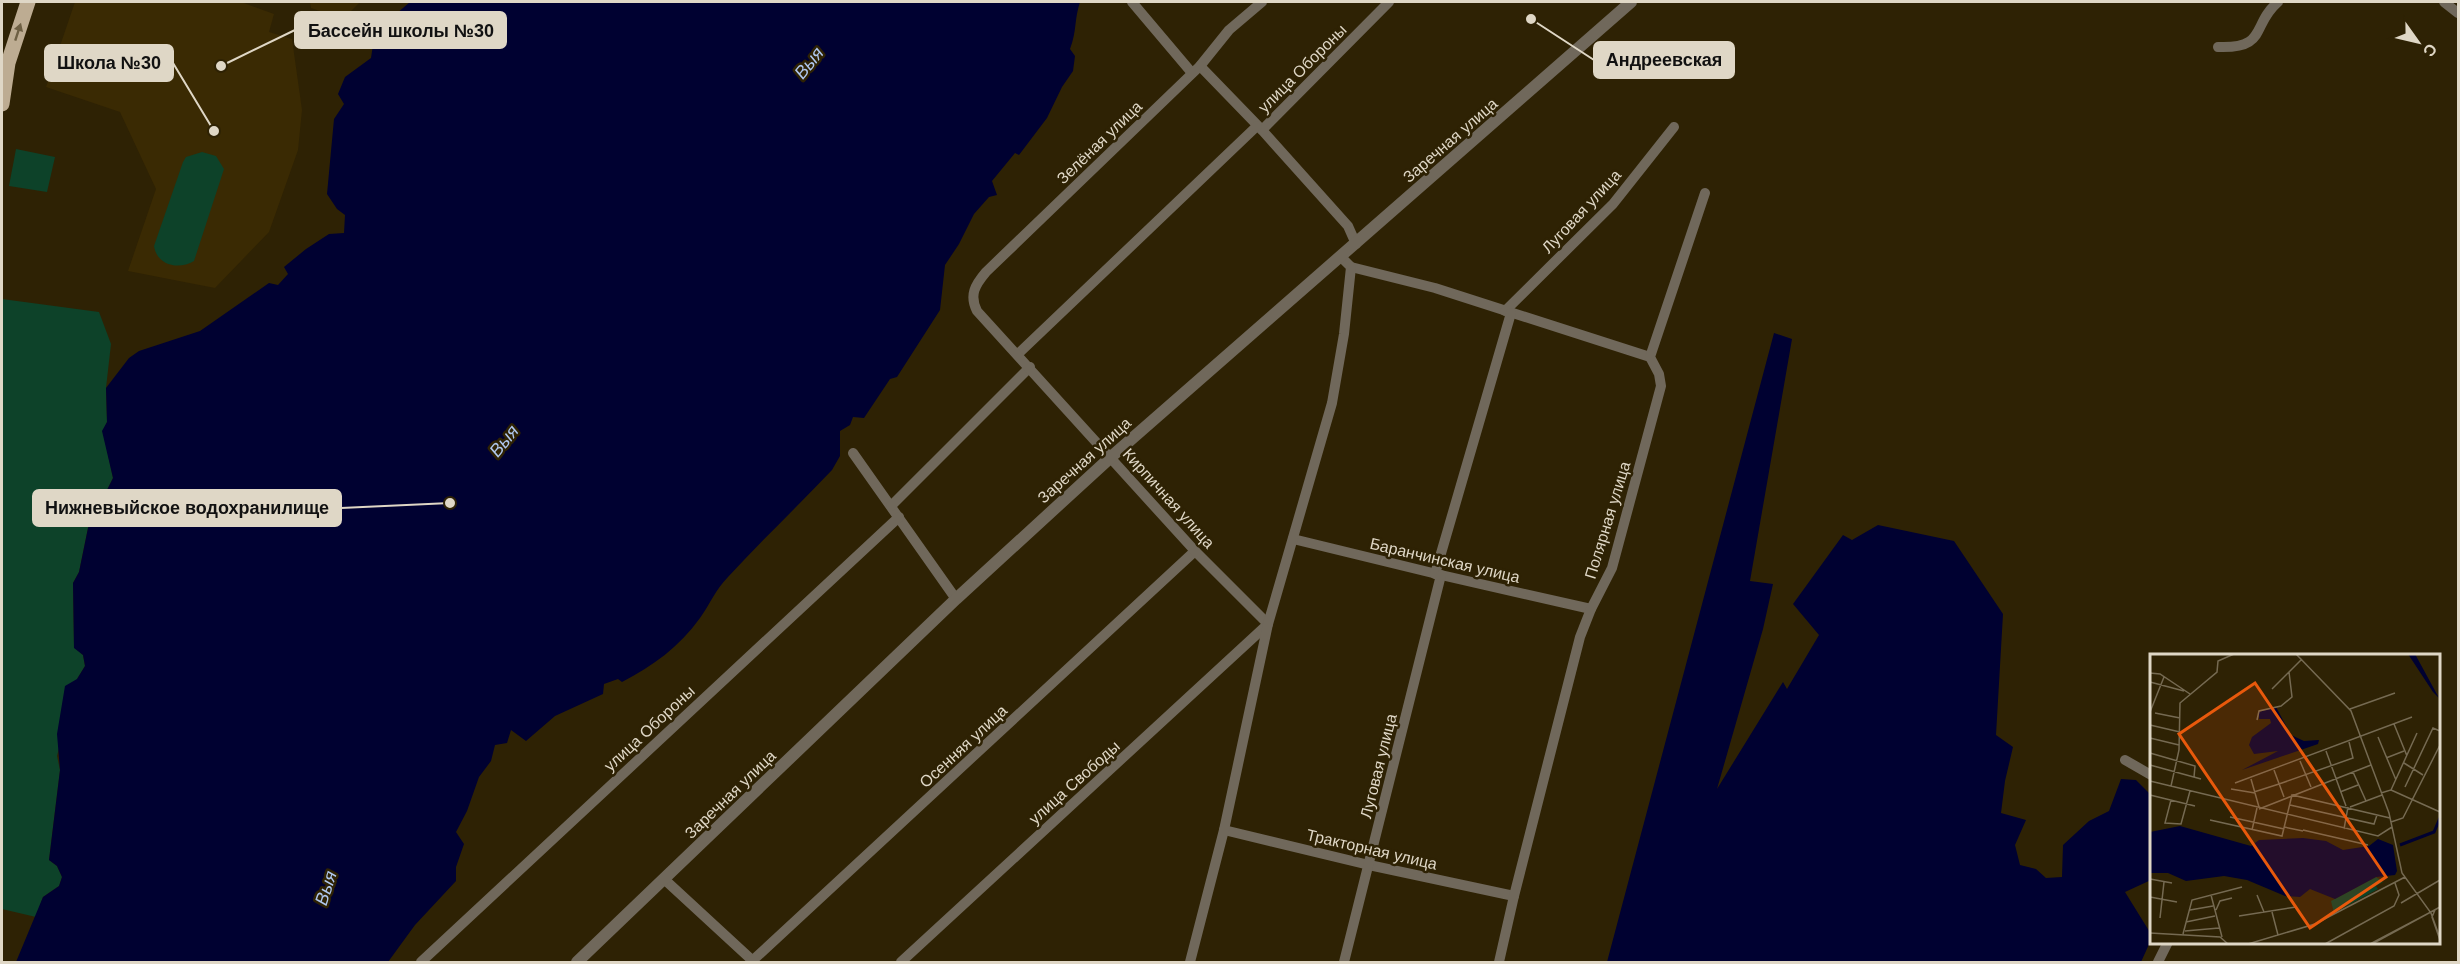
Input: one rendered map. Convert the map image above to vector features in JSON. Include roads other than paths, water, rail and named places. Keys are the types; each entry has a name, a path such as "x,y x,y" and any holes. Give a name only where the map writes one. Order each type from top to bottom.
{"main road":[{"path":"2,104 8,63 28,2"}],"street":[{"path":"1132,2 1196,69 1260,128 1347,226 1356,244"},
{"name":"Зелёная улица","path":"977,311 972,302 973,293 976,284 986,272 1196,69 1229,30 1262,2"},
{"name":"улица Обороны","path":"1018,354 1260,128 1389,2"},
{"name":"Заречная улица","path":"577,963 956,599 1112,457 1631,2"},
{"path":"2218,47 2234,48 2256,38 2265,16 2278,2"},
{"path":"2444,2 2458,13"},
{"name":"Луговая улица","path":"1344,963 1438,574 1508,312 1613,204 1674,127"},
{"path":"1341,257 1351,267 1435,288 1650,357 1705,194"},
{"path":"1190,963 1224,830 1268,624 1332,403 1344,334 1351,267"},
{"name":"Кирпичная улица","path":"977,311 1195,551 1268,624"},
{"name":"Полярная улица","path":"1499,963 1580,637 1591,609 1612,568 1661,386 1659,374 1650,357"},
{"path":"891,506 1030,368"},
{"path":"853,453 956,599"},
{"name":"улица Обороны","path":"421,963 899,517"},
{"name":"Баранчинская улица","path":"1293,539 1591,609"},
{"name":"Осенняя улица","path":"753,962 1195,551"},
{"name":"улица Свободы","path":"901,963 1268,624"},
{"path":"2125,760 2150,774"},
{"name":"Тракторная улица","path":"1224,830 1369,865 1514,896"},
{"path":"664,879 753,962"},
{"path":"2158,963 2168,943"}],"water":[{"name":"Выя","path":"410,2 1080,2 1070,49 1075,56 1073,71 1062,87 1047,118 1019,155 1015,153 992,181 997,195 989,197 974,214 945,265 940,310 897,377 890,379 864,418 853,417 850,425 840,431 840,456 832,470 724,582 692,628 665,655 622,682 618,679 604,684 603,694 555,716 526,741 511,730 507,743 495,745 491,761 479,777 467,811 456,832 464,844 456,867 456,881 415,925 388,962 16,962 43,897 59,886 62,877 57,866 49,860 60,770 57,734 65,686 77,679 85,666 83,655 74,648 73,583 79,572 88,528 113,478 102,431 107,422 106,388 129,358 139,351 200,331 269,283 278,285 288,274 284,267 306,249 329,234 344,233 345,215 337,209 327,194 334,119 344,104 338,94 345,77 371,58 375,32"},
{"path":"1774,333 1792,339 1750,581 1773,584 1763,629 1717,789 1783,682 1787,689 1819,635 1793,604 1843,535 1852,540 1878,525 1954,541 2003,614 1996,735 2013,747 2001,813 2026,820 2015,845 2020,865 2036,869 2046,878 2062,877 2063,845 2089,821 2109,811 2121,779 2136,780 2150,794 2150,880 2125,892 2150,932 2150,942 2141,962 1607,962"}],"place":[{"name":"Андреевская","path":"1531,19"},
{"name":"Бассейн школы №30","path":"221,66"},
{"name":"Школа №30","path":"214,131"},
{"name":"Нижневыйское водохранилище","path":"450,503"}]}
